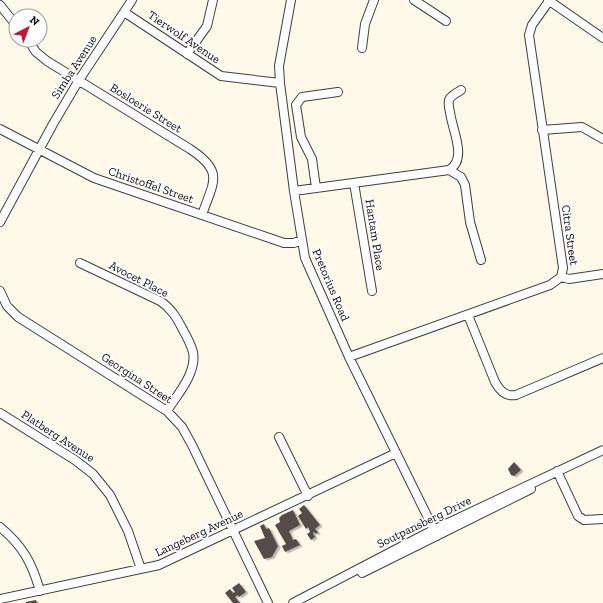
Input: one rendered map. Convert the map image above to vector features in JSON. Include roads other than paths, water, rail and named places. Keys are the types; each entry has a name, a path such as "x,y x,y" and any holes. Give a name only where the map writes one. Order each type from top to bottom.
{"street":[{"name":"Simba Avenue","path":"38,149 79,80 132,0"},
{"path":"187,54 207,26 213,0"},
{"name":"Pretorius Road","path":"291,0 279,66 280,83 301,240 307,265 349,356 435,533"},
{"path":"362,48 365,24 374,0"},
{"path":"414,0 446,21"},
{"path":"548,0 603,38"},
{"name":"Citra Street","path":"349,356 550,285 561,277 563,268 529,35 532,25 548,0"},
{"path":"0,5 8,15"},
{"name":"Tierwolf Avenue","path":"124,12 224,77 280,83"},
{"name":"Bosloerie Street","path":"35,48 42,56 207,162 214,176 214,183 202,215"},
{"path":"294,191 449,170 456,163 459,154 448,102 452,96 461,90"},
{"path":"316,188 312,159 301,137 296,105 302,97 338,92"},
{"path":"542,130 582,127 603,138"},
{"name":"Christoffel Street","path":"1,131 90,177 284,243 294,243 301,240"},
{"path":"0,222 38,149"},
{"path":"449,170 461,177 465,185 470,222 480,260"},
{"name":"Hantam Place","path":"354,183 372,291"},
{"name":"Avocet Place","path":"80,263 160,301 169,308 177,318 192,348 194,359 188,376 166,411"},
{"path":"561,277 569,279 603,274"},
{"name":"Georgina Street","path":"0,291 7,306 18,317 166,411 182,427 266,601"},
{"path":"468,315 495,382 501,391 508,396 516,395 603,358"},
{"name":"Platberg Avenue","path":"0,413 83,465 98,479 107,490 120,516 141,569"},
{"path":"279,437 308,496"},
{"name":"Soutpansberg Drive","path":"293,603 507,499 603,450"},
{"name":"Langeberg Avenue","path":"0,599 159,565 308,496 396,453"},
{"path":"558,473 578,516 584,520 603,519"},
{"path":"0,527 16,542 29,559 40,591"},
{"name":"Soutpansberg Drive","path":"305,603 435,533"}]}
